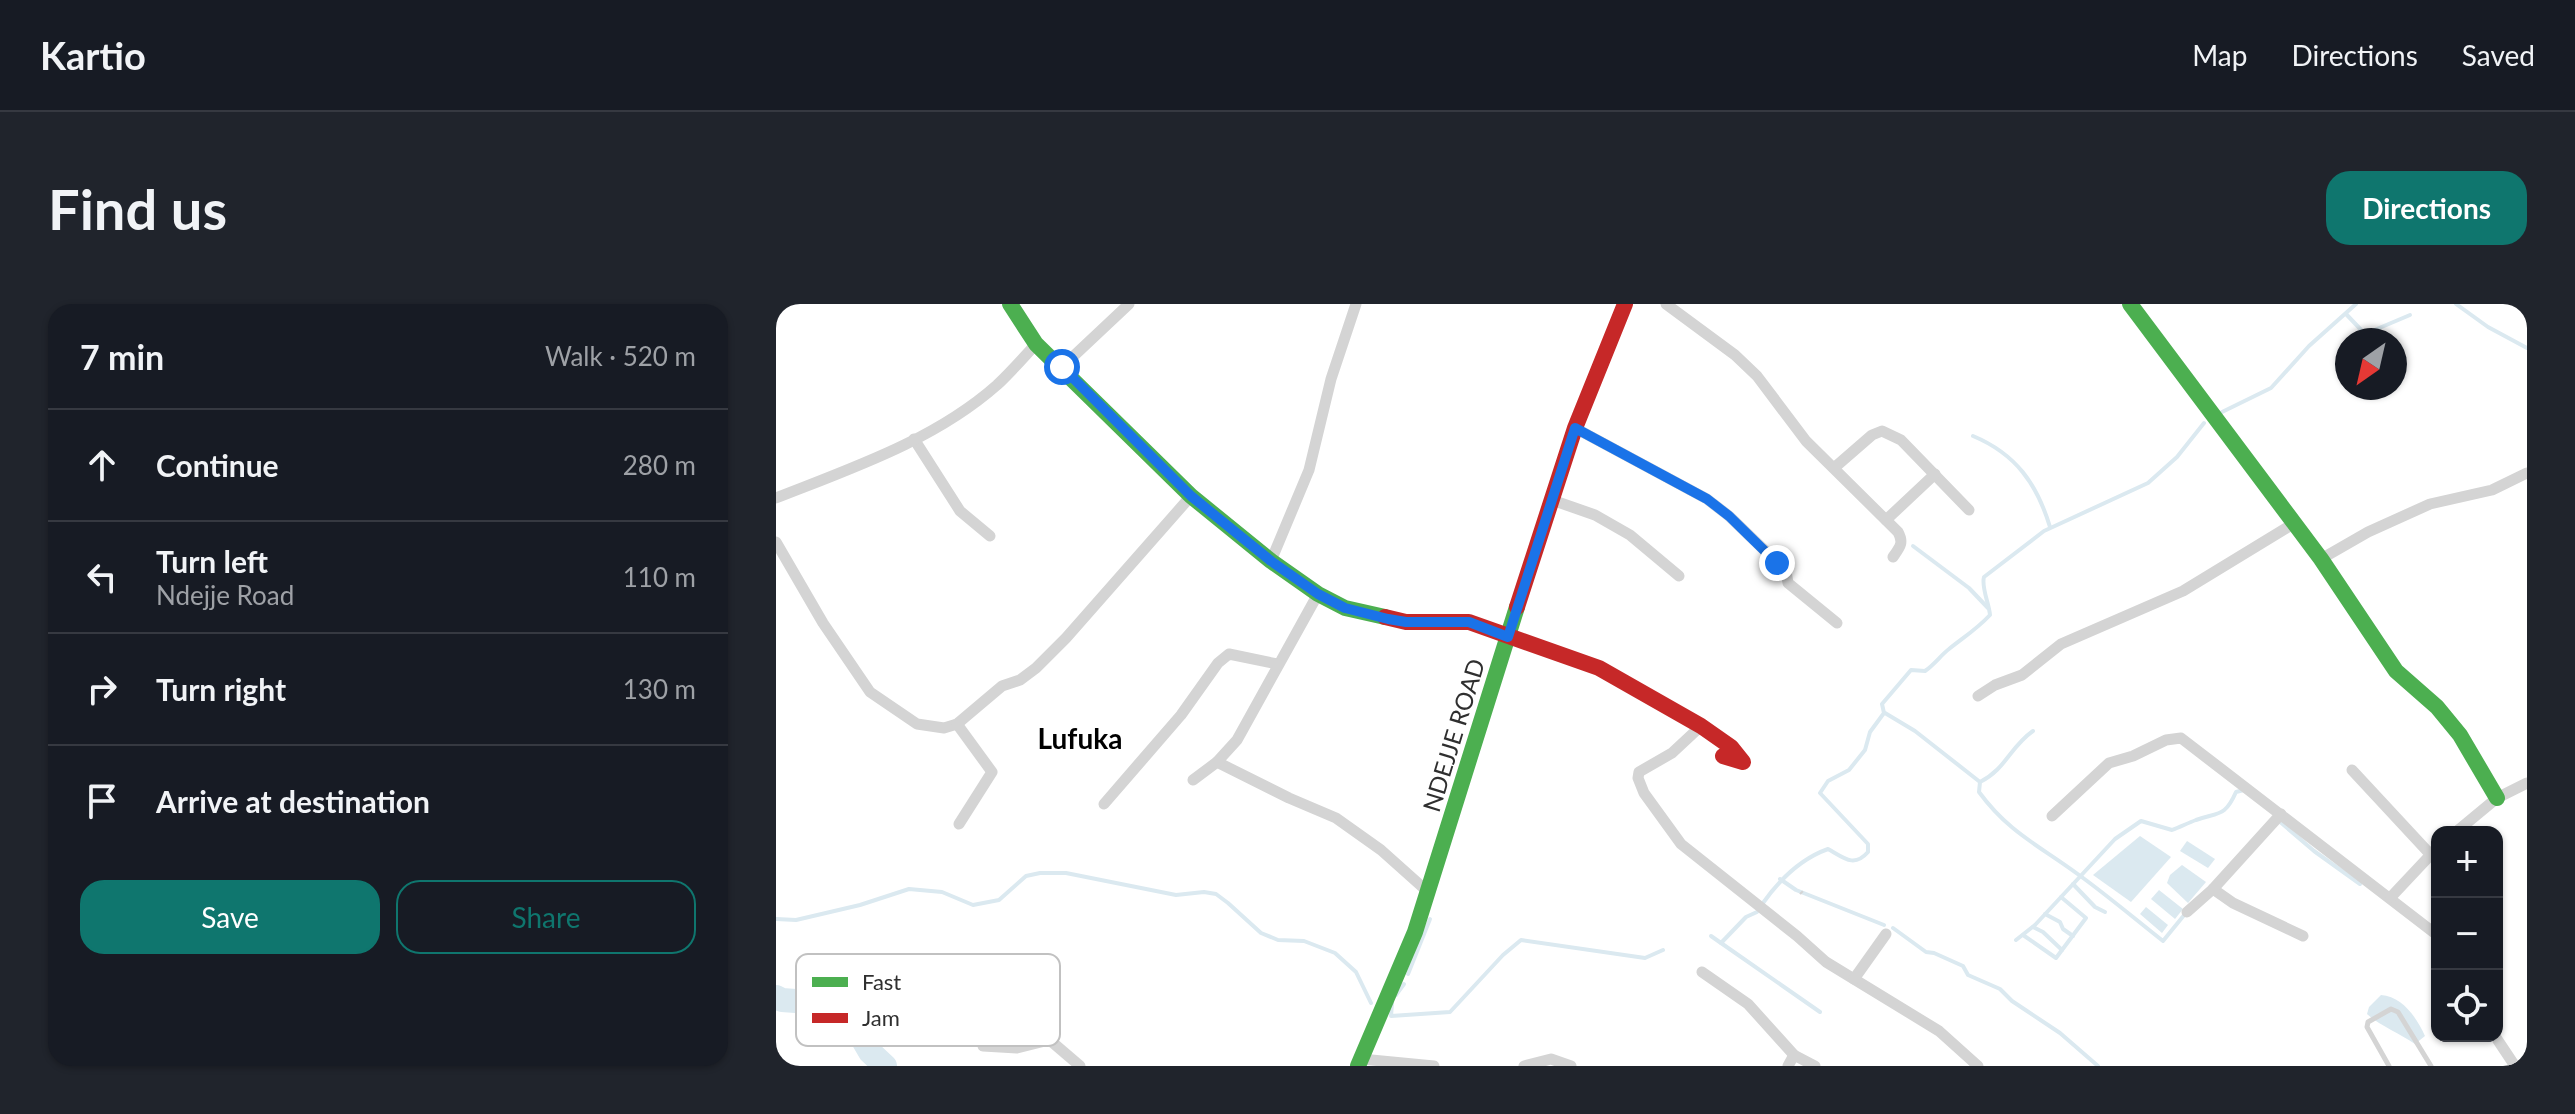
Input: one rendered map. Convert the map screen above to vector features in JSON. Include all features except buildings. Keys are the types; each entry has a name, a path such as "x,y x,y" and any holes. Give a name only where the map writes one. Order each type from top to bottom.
{"street":[{"path":"1010,304 1036,344 1191,496 1271,561 1318,594 1345,608 1388,619 1469,622 1599,668 1701,726 1731,747 1743,762 1723,756"},
{"path":"1062,367 1129,304"},
{"path":"1271,561 1309,470 1331,379 1356,304"},
{"name":"NDEJJE ROAD","path":"1360,1063 1415,932 1575,428 1625,304"},
{"path":"1666,304 1735,355 1757,376 1786,417 1902,540 1893,557"},
{"path":"2130,304 2321,559 2396,671 2437,707 2460,735 2497,798"},
{"path":"776,498 891,451 950,420 996,386 1036,344"},
{"path":"1575,428 1707,499 1786,571 1788,583 1837,623"},
{"path":"1834,468 1872,435 1882,431 1901,440 1969,510"},
{"path":"914,439 960,511 990,536"},
{"path":"2321,559 2368,532 2430,504 2492,490 2527,473"},
{"path":"1886,520 1935,474"},
{"path":"776,542 823,623 870,692 917,724 944,728 957,724 1002,686 1020,680 1036,668 1191,496"},
{"path":"1552,500 1595,515 1630,535 1679,576"},
{"path":"1978,696 1995,685 2022,675 2061,644 2183,591 2293,524"},
{"path":"1193,780 1217,762 1247,725 1277,664 1318,594"},
{"path":"1104,804 1181,715 1218,663 1229,654 1277,664"},
{"path":"957,724 992,772 959,824"},
{"path":"1701,726 1672,753 1639,772 1644,793 1681,844 1826,962 1939,1031 1978,1066"},
{"path":"2052,816 2102,767 2176,737 2186,741 2431,930"},
{"path":"1217,762 1336,818 1381,850 1428,892"},
{"path":"2352,770 2431,849"},
{"path":"2463,826 2497,798 2527,783"},
{"path":"2187,912 2213,889 2281,814"},
{"path":"2391,897 2431,853"},
{"path":"2213,889 2233,903 2303,936"},
{"path":"1854,979 1886,934"},
{"path":"1702,972 1748,1004 1791,1060 1815,1066"},
{"path":"2499,1042 2515,1066"},
{"path":"983,1046 1025,1046"},
{"path":"1056,1046 1080,1066"},
{"path":"1524,1066 1551,1059 1571,1066"},
{"path":"1360,1063 1434,1066"}],"lane":[{"path":"2389,1066 2367,1027 2368,1022 2391,1009 2398,1012 2431,1066"}],"path":[{"path":"1800,894 1804,890"}],"shaded area":[{"path":"2140,836 2171,857 2131,902 2093,875"},
{"path":"2187,841 2215,859 2208,868 2180,851"},
{"path":"2182,865 2206,882 2188,903 2167,883 2170,875"},
{"path":"2159,890 2183,909 2175,919 2151,899"},
{"path":"2146,907 2168,925 2162,933 2140,914"},
{"path":"2381,995 2402,1004 2413,1015 2425,1036 2415,1044 2367,1014 2369,1007"}],"waterway":[{"path":"2220,413 2271,388 2309,346 2356,304"},
{"path":"2456,304 2488,327 2527,348"},
{"path":"2346,314 2365,334 2410,315"},
{"path":"1763,903 1791,871 1818,853 1828,849 1844,858 1858,860 1868,852 1868,844 1820,793 1828,781 1849,770 1865,750 1870,732 1884,713 1882,704 1911,670 1925,671 1990,615 1984,577 2044,531 2148,483 2177,457 2204,423"},
{"path":"1973,436 2001,452 2023,472 2039,497 2050,527"},
{"path":"1913,546 1969,588 1988,608"},
{"path":"1885,713 1915,731 1980,782 1996,771 2033,731"},
{"path":"1980,782 1979,792 2014,829 2090,883 2163,941 2185,914"},
{"path":"2016,940 2035,925 2115,839 2141,821 2172,830 2220,812 2228,806 2236,792 2244,790"},
{"path":"2279,821 2360,884"},
{"path":"776,919 796,920 860,905 909,889 942,892 973,905 999,900 1026,876 1040,873 1066,873 1176,895 1204,892 1216,894 1261,933 1278,940 1304,941 1335,953 1356,972 1371,1003"},
{"path":"1780,879 1796,890 1884,925"},
{"path":"2073,884 2095,907 2105,912"},
{"path":"2023,935 2056,958 2086,918 2061,897"},
{"path":"1711,936 1721,943 1746,917 1757,912"},
{"path":"2045,914 2060,922 2063,929 2073,936"},
{"path":"1408,974 1430,919"},
{"path":"2033,927 2062,950"},
{"path":"1893,928 1926,952 1963,966 1968,975 2000,989 2012,1001 2060,1033 2098,1066"},
{"path":"1392,1003 1391,1016 1450,1012 1521,940 1645,958 1663,950"},
{"path":"1721,943 1820,1012"},
{"path":"1396,995 1404,984"},
{"path":"776,997 796,1001"},
{"path":"866,1046 885,1066"}],"traffic: fast":[{"path":"1010,304 1036,344 1191,496 1271,561 1318,594 1345,608 1385,617"},
{"path":"2130,304 2321,559 2396,671 2437,707 2460,735 2497,798"},
{"path":"1358,1066 1415,932 1517,607"}],"traffic: jam":[{"path":"1517,607 1575,428 1625,304"},
{"path":"1385,617 1406,622 1469,622 1599,668 1701,726 1731,747 1743,762 1723,756"}],"district":[{"name":"Lufuka","path":"1080,738"}],"route":[{"path":"1062,367 1191,496 1271,561 1318,594 1345,608 1406,622 1469,622 1508,637 1575,428 1707,499 1777,563"}]}
